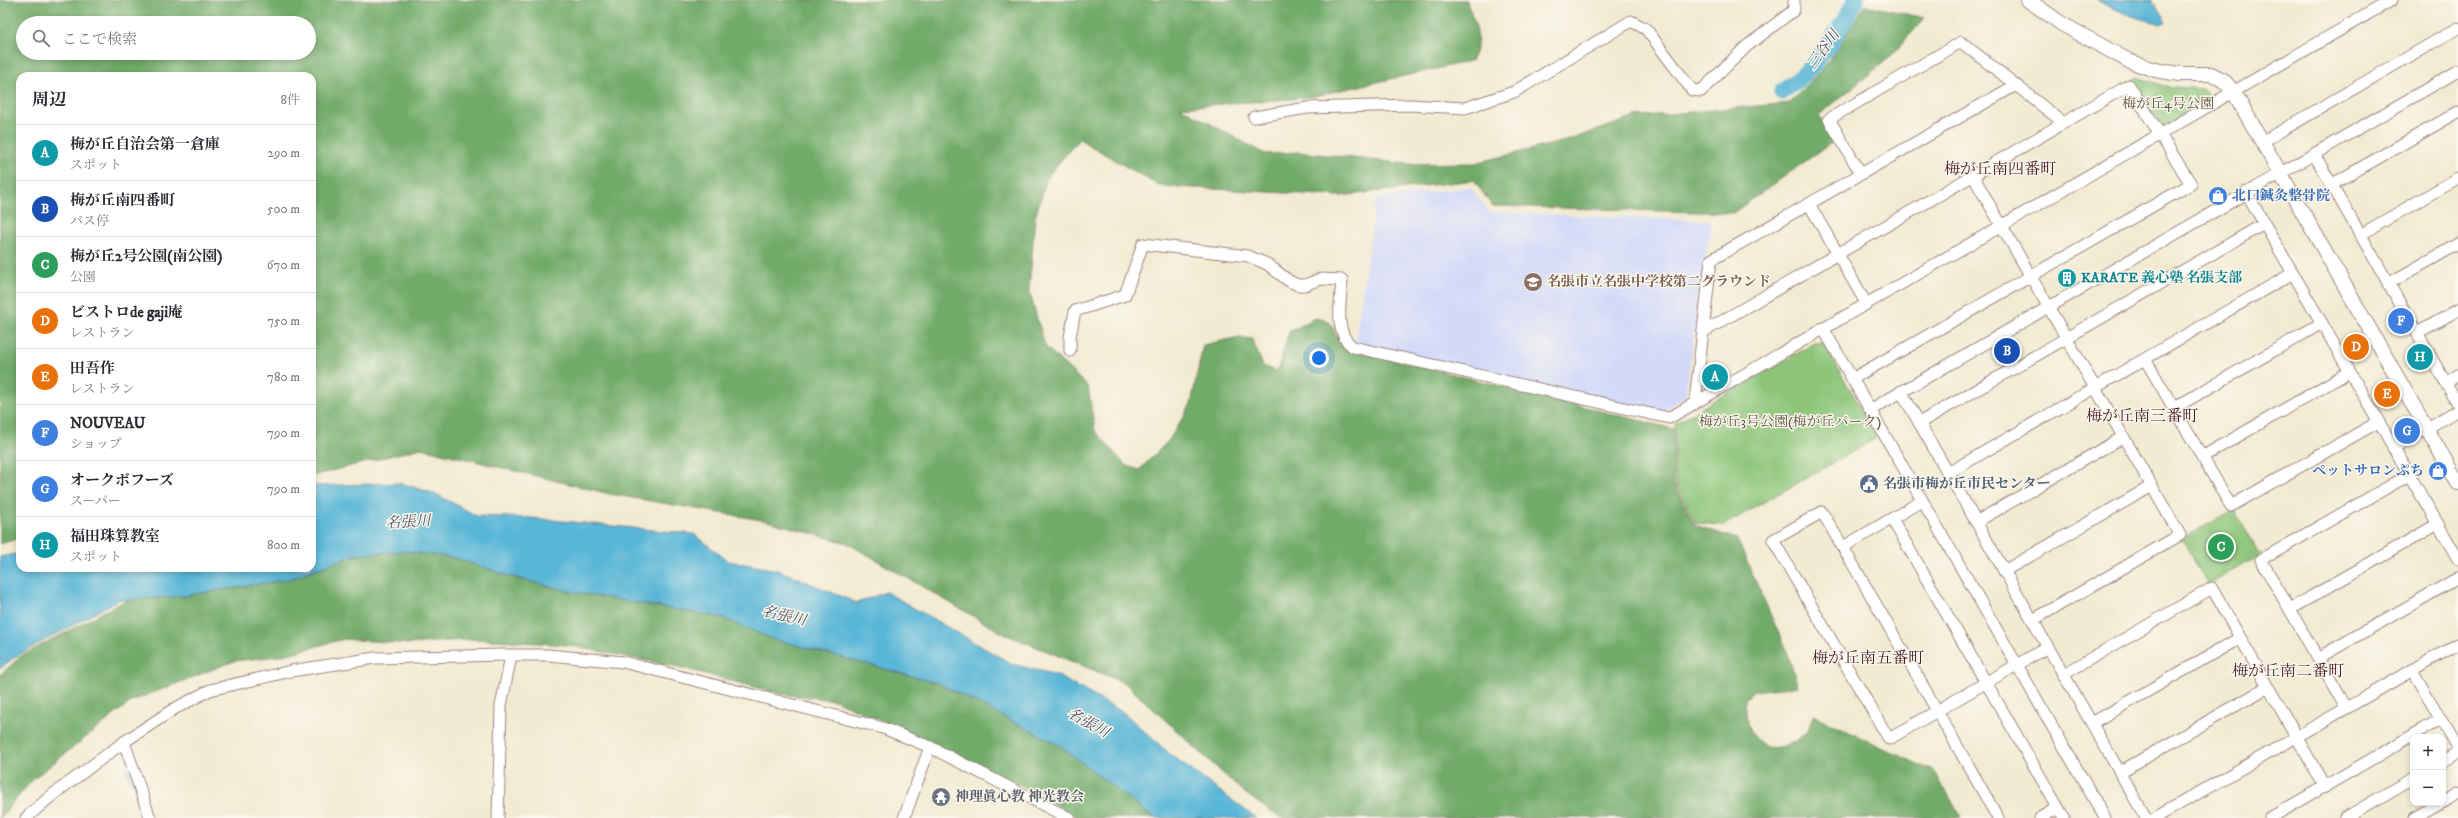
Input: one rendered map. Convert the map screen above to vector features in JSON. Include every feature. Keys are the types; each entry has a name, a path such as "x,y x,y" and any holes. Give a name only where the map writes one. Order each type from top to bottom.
{"street":[{"path":"1254,117 1307,108 1409,105 1465,108 1514,92 1631,21 1646,29 1692,90 1701,91 1746,46 1794,10 1794,0"},
{"path":"2028,0 2062,24 2130,61 2155,70 2180,74 2211,74 2223,80 2233,91 2458,483"},
{"path":"1070,351 1071,326 1074,312 1125,295 1143,244 1248,256 1267,264 1289,281 1298,285 1305,285 1320,279 1342,280 1341,331 1348,344 1353,347 1669,418 2392,0"},
{"path":"2262,142 2458,28"},
{"path":"1861,174 1829,119 1961,42 2064,123"},
{"path":"1870,410 2458,71"},
{"path":"1695,402 1712,260 2016,85"},
{"path":"1703,332 2129,85 2161,133 2191,184 2030,275 1852,379"},
{"path":"2331,185 2458,112"},
{"path":"2314,154 2458,404"},
{"path":"1973,176 2180,535 2033,620"},
{"path":"2360,235 2458,178"},
{"path":"2246,192 2458,559"},
{"path":"1809,204 1866,303"},
{"path":"1919,423 2264,224"},
{"path":"2388,284 2458,244"},
{"path":"1948,473 2293,274"},
{"path":"2417,333 2458,310"},
{"path":"2174,408 2322,323"},
{"path":"1823,328 2105,818"},
{"path":"2145,359 2231,506 2378,422"},
{"path":"2202,457 2349,372"},
{"path":"2445,383 2458,375"},
{"path":"1901,391 2146,818"},
{"path":"2393,448 2458,410"},
{"path":"1976,522 2123,437"},
{"path":"2346,707 2261,560 2409,475"},
{"path":"2004,570 2152,486"},
{"path":"1843,547 1922,501"},
{"path":"1998,818 1937,711 1843,547 1822,512 1774,540 1889,739 1937,711 2048,647"},
{"path":"1892,519 2064,818"},
{"path":"2290,609 2438,524"},
{"path":"2318,658 2458,578"},
{"path":"2064,674 2212,588 2325,787"},
{"path":"2092,723 2240,638"},
{"path":"2155,818 2458,644"},
{"path":"498,818 500,706 511,656"},
{"path":"26,818 51,796 124,742 203,692 249,679 375,658 511,656 556,656 623,662 882,728 930,747 1069,818"},
{"path":"2412,670 2458,749"},
{"path":"2120,772 2268,687"},
{"path":"2270,818 2441,719"},
{"path":"124,742 150,818"},
{"path":"904,818 930,747"},
{"path":"2446,759 2458,752"},
{"path":"2345,818 2410,780"},
{"path":"2446,800 2458,794"},
{"path":"2415,818 2435,806"},
{"path":"2040,818 2058,808"}],"shaded area":[{"name":"名張市立名張中学校第二グラウンド","path":"1470,187 1489,212 1711,221 1685,397 1656,414 1355,343 1376,199"}],"green space":[{"path":"0,0 1466,0 1475,24 1478,38 1475,53 1471,61 1306,98 1180,107 1265,154 1299,152 1408,164 1476,163 1569,140 1635,117 1790,103 1829,61 1865,5 1925,18 1889,58 1819,115 1834,141 1733,213 1492,206 1474,180 1340,196 1159,186 1079,139 1047,177 1035,218 1029,290 1045,346 1088,387 1095,431 1125,465 1139,470 1169,440 1191,404 1203,345 1239,337 1252,339 1263,366 1277,372 1289,332 1315,318 1329,321 1343,347 1674,429 1673,483 1695,525 1737,539 1787,652 1798,686 1754,691 1745,699 1747,724 1756,739 1766,747 1781,748 1796,741 1808,731 1813,715 1935,772 1962,818 1280,818 1242,791 1125,683 1002,633 847,543 767,521 610,494 421,448 316,475 316,72 16,72 16,539 0,544"},
{"name":"梅が丘4号公園","path":"2137,77 2164,86 2202,89 2211,99 2168,125 2160,123 2132,80"},
{"name":"梅が丘3号公園(梅が丘パーク)","path":"1815,343 1823,343 1878,437 1724,525 1696,523 1675,483 1675,423"},
{"path":"2234,510 2260,555 2208,585 2182,539"},
{"path":"405,551 456,558 509,576 573,592 720,617 773,639 938,683 1059,745 1154,818 1079,818 1019,784 835,700 780,694 683,668 567,645 477,639 409,644 344,639 280,656 234,661 132,701 33,779 0,818 0,675 21,656 126,600 183,596 289,579 308,572 316,572 316,569 354,555"}],"water":[{"path":"2097,0 2153,0 2166,22 2152,22 2142,19"},
{"name":"名張川","path":"400,483 436,494 477,516 532,518 694,534 728,561 778,570 857,603 886,592 1012,664 1056,675 1124,713 1172,756 1256,818 1154,818 1059,745 938,683 773,639 720,617 573,592 509,576 456,558 405,551 354,555 316,569 316,486"},
{"path":"16,554 16,572 308,572 289,579 183,596 126,600 120,599 13,658 0,669 0,557"}],"waterway":[{"name":"三谷川","path":"1782,92 1806,73 1816,62 1833,39 1856,0"},
{"path":"127,769 133,784"}],"place":[{"name":"北口鍼灸整骨院","path":"2218,196"},
{"name":"KARATE 義心塾 名張支部","path":"2067,278"},
{"name":"名張市立名張中学校第二グラウンド","path":"1533,282"},
{"name":"NOUVEAU","path":"2401,321"},
{"name":"ビストロde gaji庵","path":"2356,347"},
{"name":"梅が丘南四番町","path":"2007,351"},
{"name":"福田珠算教室","path":"2420,357"},
{"name":"梅が丘自治会第一倉庫","path":"1715,377"},
{"name":"田吾作","path":"2387,394"},
{"name":"オークボフーズ","path":"2407,431"},
{"name":"ペットサロンぷち","path":"2438,471"},
{"name":"名張市梅が丘市民センター","path":"1869,484"},
{"name":"梅が丘2号公園(南公園)","path":"2221,547"},
{"name":"神理眞心教 神光教会","path":"941,797"}],"district":[{"name":"梅が丘南四番町","path":"2000,169"},
{"name":"梅が丘南三番町","path":"2142,416"},
{"name":"梅が丘南五番町","path":"1868,658"},
{"name":"梅が丘南二番町","path":"2288,671"}]}
